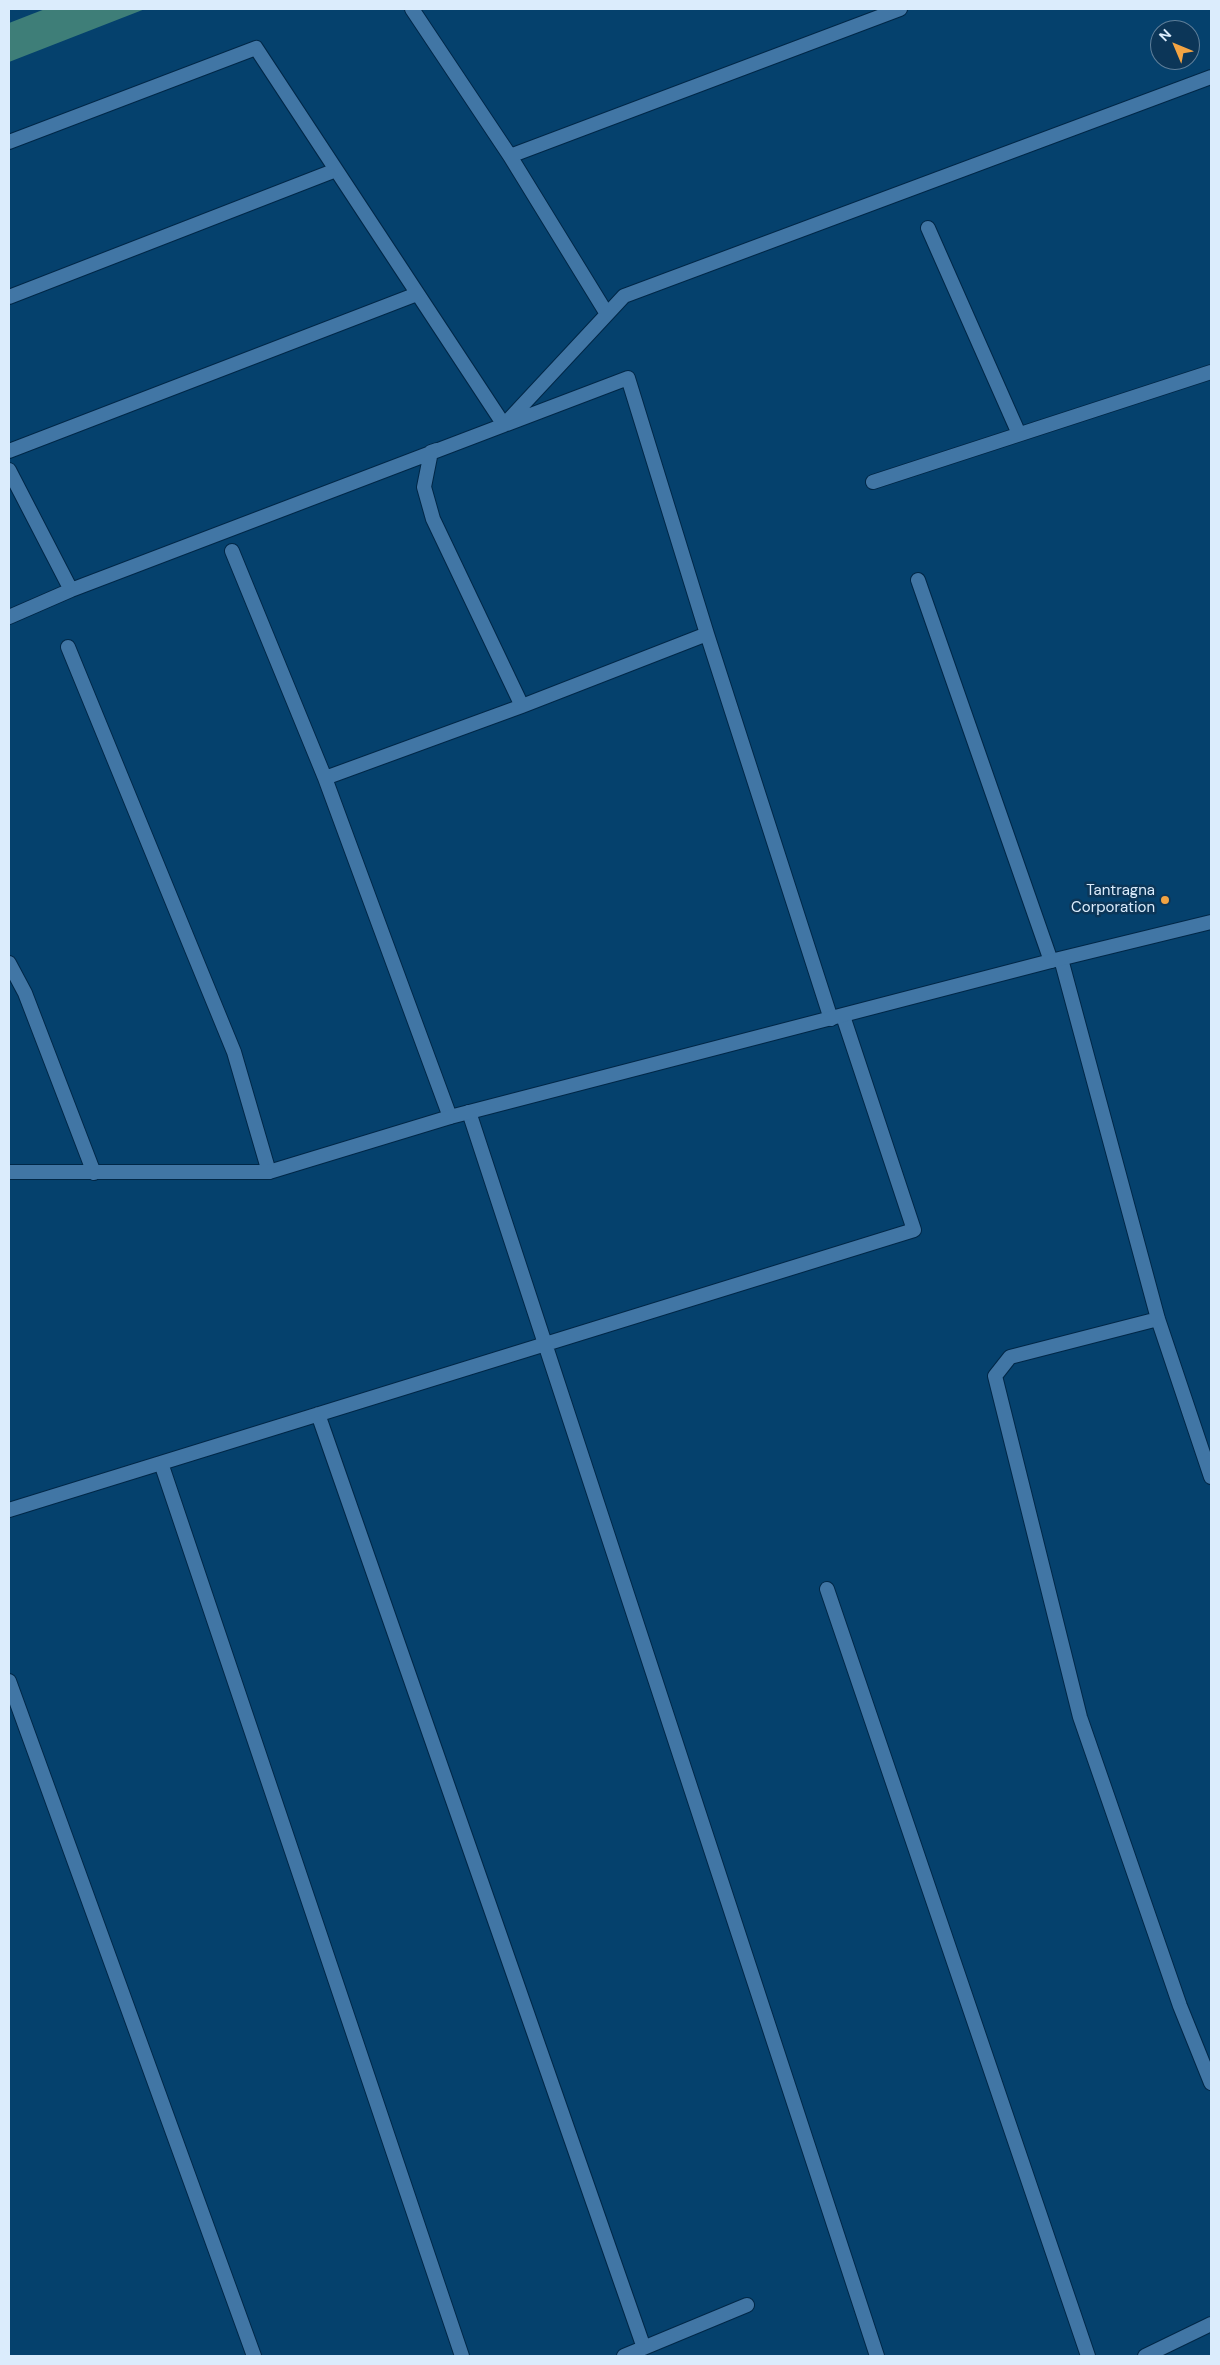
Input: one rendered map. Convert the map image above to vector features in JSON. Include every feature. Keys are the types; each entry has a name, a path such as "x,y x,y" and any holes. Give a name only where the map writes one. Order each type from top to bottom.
{"street":[{"path":"412,9 510,156 607,314"},
{"path":"510,156 900,9"},
{"path":"9,142 256,48 504,425"},
{"path":"522,706 433,519 424,487 431,452 504,425 624,296 1211,77"},
{"path":"9,297 336,170"},
{"path":"928,228 1018,434"},
{"path":"9,451 417,294"},
{"path":"874,482 1211,372"},
{"path":"9,617 71,590 628,378 707,634 837,1017 914,1230 9,1510"},
{"path":"9,470 71,590"},
{"path":"232,551 325,778 450,1117"},
{"path":"918,580 1056,960 1158,1319 1211,1477"},
{"path":"325,778 522,706 707,634"},
{"path":"68,647 234,1052 269,1172"},
{"path":"9,1172 269,1172 450,1117 1056,960 1211,922"},
{"path":"9,963 25,993 94,1173"},
{"path":"469,1112 877,2356"},
{"path":"1158,1319 1010,1357 994,1376 1080,1716 1180,2006 1211,2083"},
{"path":"318,1414 644,2348"},
{"path":"161,1463 462,2356"},
{"path":"827,1589 1088,2356"},
{"path":"9,1681 254,2356"},
{"path":"624,2356 747,2305"},
{"path":"1144,2356 1211,2324"}],"shaded area":[{"path":"45,9 145,9 9,62 9,23"}],"place":[{"name":"Tantragna Corporation","path":"1165,900"}]}
